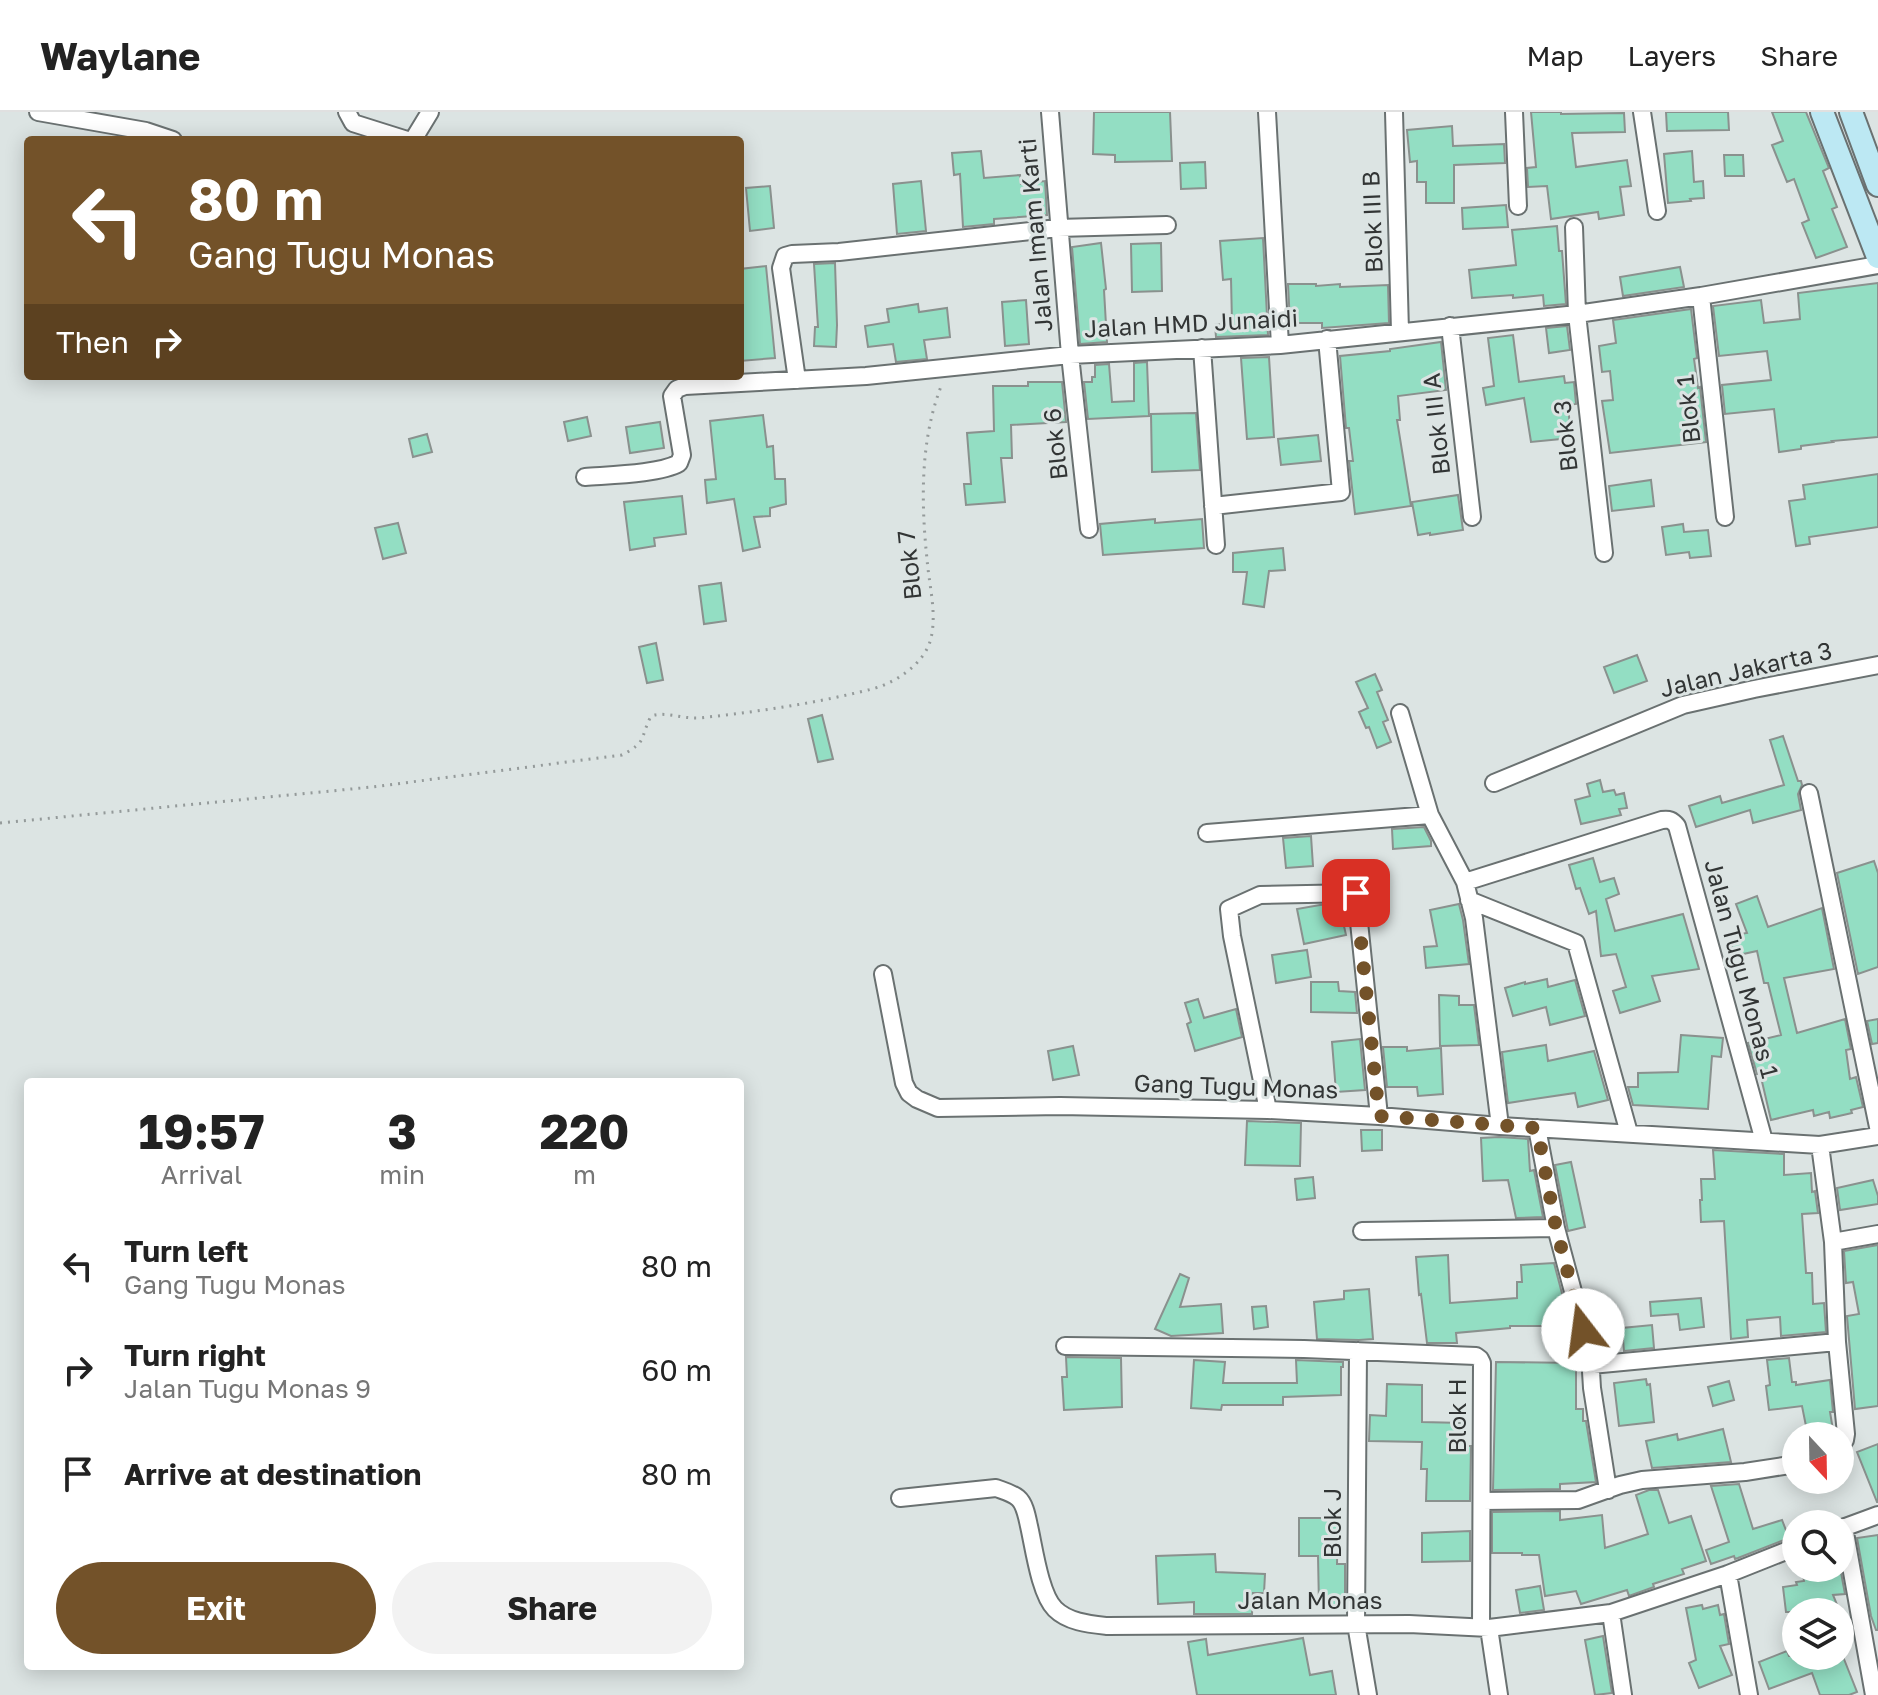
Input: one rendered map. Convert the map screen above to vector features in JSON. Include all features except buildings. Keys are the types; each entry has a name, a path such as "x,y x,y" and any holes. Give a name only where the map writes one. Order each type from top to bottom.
{"main road":[{"path":"1822,112 1878,257"},
{"path":"1851,112 1878,185"}],"street":[{"path":"38,112 161,136"},
{"path":"347,112 353,123 397,136"},
{"path":"413,136 430,112"},
{"name":"Jalan Imam Karti","path":"1050,112 1070,355"},
{"path":"1267,112 1280,345"},
{"name":"Blok III B","path":"1394,112 1400,331"},
{"path":"1514,112 1518,206"},
{"path":"1642,112 1657,211"},
{"path":"797,380 781,268 785,256 1058,228 1167,225"},
{"name":"Blok 3","path":"1574,227 1577,314 1604,553"},
{"name":"Jalan HMD Junaidi","path":"585,477 628,474 679,463 682,455 672,396 677,389 685,386 866,376 1070,355 1280,345 1577,314 1878,265"},
{"name":"Blok 1","path":"1701,296 1725,517"},
{"name":"Blok III A","path":"1450,326 1472,517"},
{"path":"1213,506 1341,492 1327,339"},
{"path":"1202,348 1216,545"},
{"name":"Blok 6","path":"1070,355 1089,529"},
{"name":"Jalan Jakarta 3","path":"1494,783 1683,705 1878,665"},
{"path":"1400,713 1430,815 1465,882 1474,918 1500,1126"},
{"path":"1809,793 1878,1127"},
{"path":"1207,833 1430,815"},
{"name":"Jalan Tugu Monas 1","path":"1465,882 1669,819 1677,826 1764,1141"},
{"path":"1268,1110 1229,909 1260,895 1356,893 1379,1116"},
{"path":"1469,900 1576,943 1629,1133"},
{"name":"Gang Tugu Monas","path":"883,974 904,1083 909,1093 917,1099 938,1108 1060,1106 1268,1110 1820,1145 1878,1136"},
{"path":"1537,1128 1556,1228 1590,1355 1608,1490"},
{"path":"1820,1145 1833,1242 1842,1422"},
{"path":"1362,1231 1556,1228"},
{"path":"1833,1242 1878,1234"},
{"path":"1591,1365 1837,1342"},
{"path":"1065,1346 1358,1351"},
{"name":"Blok H","path":"1358,1351 1476,1356 1480,1359 1482,1501"},
{"name":"Blok J","path":"1358,1351 1356,1624 1368,1695"},
{"path":"1499,1695 1485,1627 1482,1501 1578,1500 1642,1480 1782,1466"},
{"name":"Jalan Monas","path":"900,1498 996,1488 1009,1492 1021,1500 1045,1594 1055,1608 1067,1617 1087,1624 1107,1626 1356,1624 1485,1627 1611,1613 1782,1553"},
{"path":"1854,1524 1878,1515"},
{"path":"1728,1574 1749,1695"},
{"path":"1852,1582 1874,1695"},
{"path":"1611,1613 1623,1695"}],"path":[{"name":"Blok 7","path":"0,823 372,787 622,755 643,740 651,716 659,713 689,719 746,713 829,699 886,684 901,676 926,652 931,639 933,606 923,523 927,431 948,367"}],"route":[{"path":"1356,893 1379,1116 1537,1128 1556,1228 1583,1330"}]}
